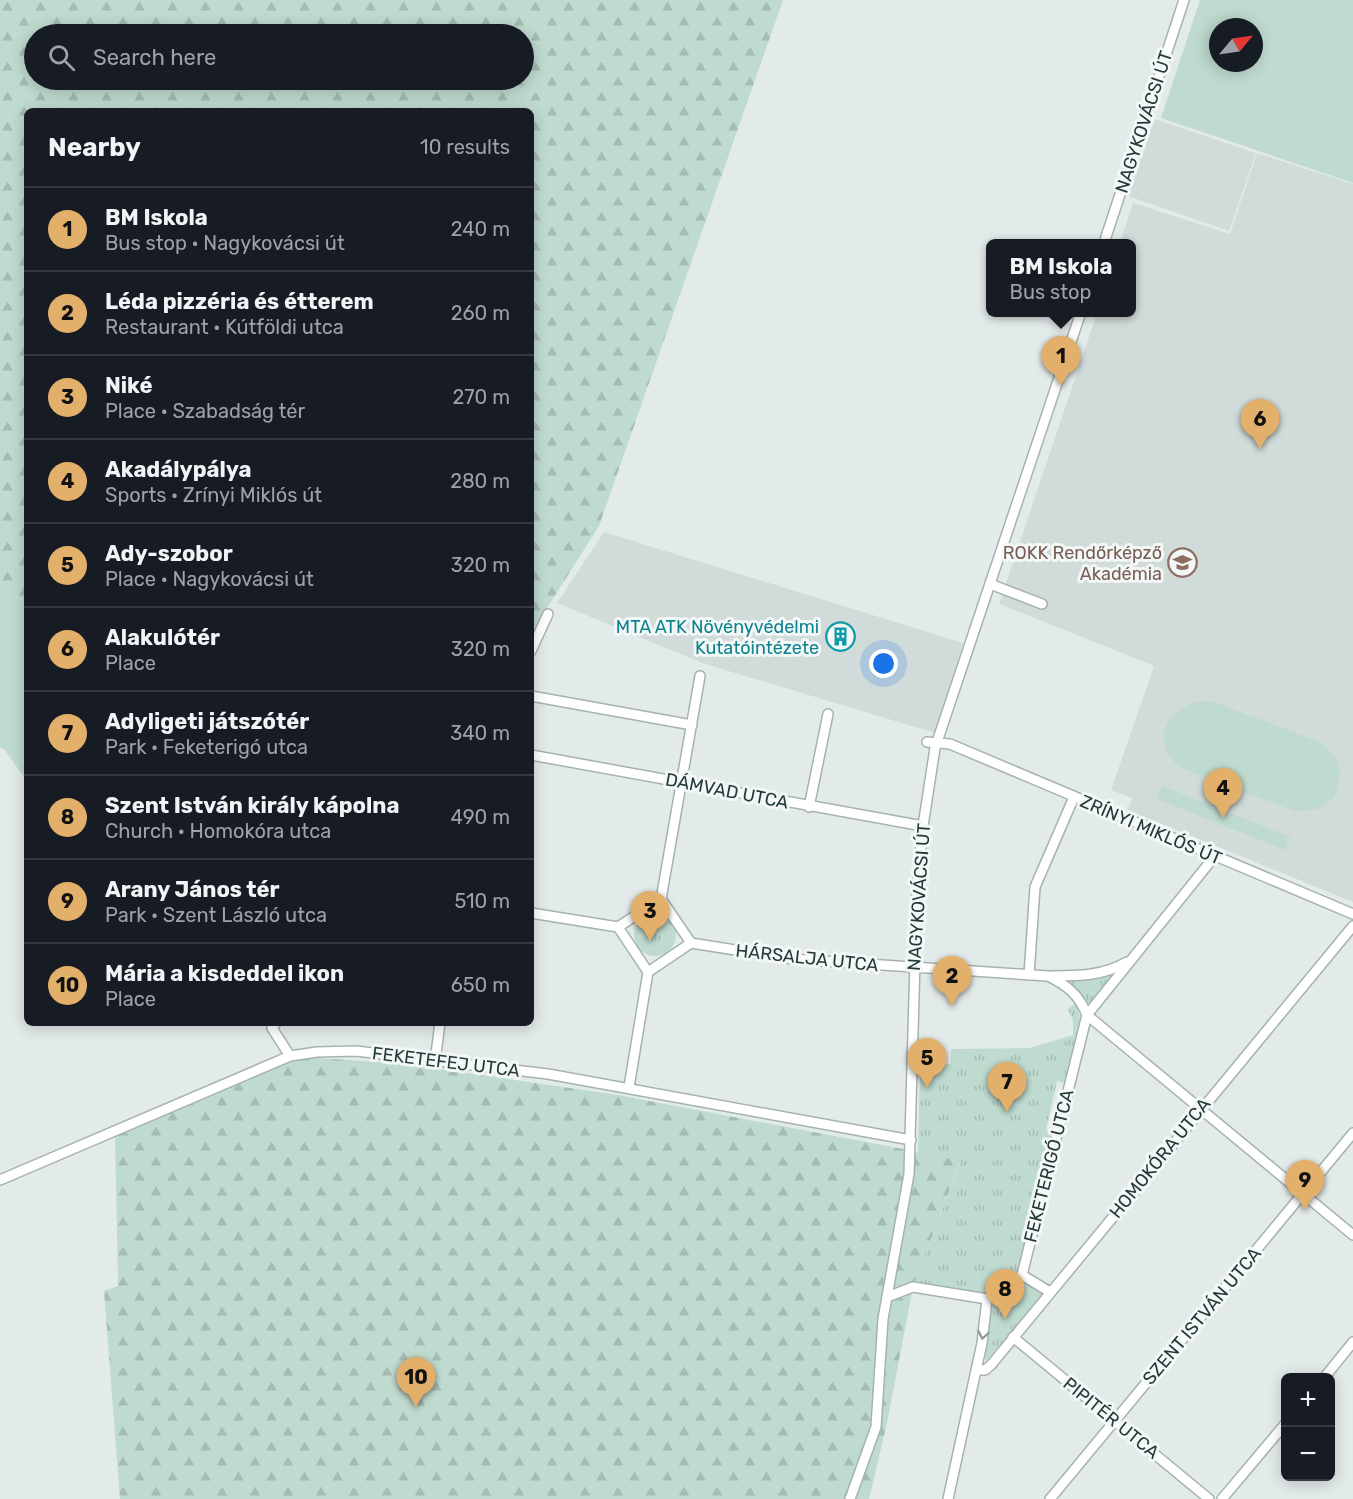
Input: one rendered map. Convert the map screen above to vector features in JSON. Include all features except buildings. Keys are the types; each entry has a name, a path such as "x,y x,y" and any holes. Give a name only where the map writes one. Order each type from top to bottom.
{"street":[{"name":"NAGYKOVÁCSI ÚT","path":"1105,239 1184,0"},
{"name":"NAGYKOVÁCSI ÚT","path":"850,1499 876,1427 882,1334 909,1174 923,826 932,742 990,584 1079,317"},
{"path":"990,584 1042,604"},
{"path":"534,644 548,614"},
{"path":"648,972 691,943 661,899 700,676"},
{"path":"534,697 692,725"},
{"path":"809,807 828,714"},
{"name":"ZRÍNYI MIKLÓS ÚT","path":"932,742 950,744 1353,914"},
{"name":"DÁMVAD UTCA","path":"534,756 923,826"},
{"path":"1029,975 1035,887 1074,797"},
{"name":"FEKETERIGÓ UTCA","path":"1022,1275 1087,1015 1214,857"},
{"path":"534,913 618,927 661,899"},
{"name":"HOMOKÓRA UTCA","path":"976,1370 985,1370 1353,926"},
{"path":"618,927 648,972 629,1087"},
{"path":"1341,940 1353,943"},
{"name":"HÁRSALJA UTCA","path":"691,943 792,959 1048,976 1096,974 1114,969 1132,958"},
{"path":"1048,976 1066,985 1075,994 1087,1015 1353,1235"},
{"path":"274,1026 291,1056"},
{"path":"435,1061 440,1026"},
{"name":"FEKETEFEJ UTCA","path":"0,1180 291,1056 342,1051 548,1074 911,1140"},
{"name":"SZENT ISTVÁN UTCA","path":"1050,1499 1353,1133"},
{"path":"887,1297 913,1287 987,1299 1022,1275 1050,1292"},
{"path":"948,1499 976,1370 987,1299"},
{"name":"PIPITÉR UTCA","path":"1013,1337 1209,1499"},
{"path":"1326,1373 1353,1342"},
{"path":"1222,1499 1283,1427"}],"shaded area":[{"path":"1155,119 1256,153 1229,231 1128,196"},
{"name":"ROKK Rendőrképző Akadémia","path":"1257,153 1353,184 1353,902 1128,810 1132,798 1111,790 1154,666 999,604 1096,317 1136,317 1136,239 1121,239 1133,203 1230,234"},
{"path":"604,532 963,643 935,733 702,663 557,603"}],"green space":[{"path":"0,0 783,0 599,526 547,608 534,635 534,108 24,108 24,603 0,585"},
{"path":"1200,0 1353,0 1353,183 1161,118"},
{"path":"0,585 24,603 24,777 4,749 0,747"},
{"path":"1199,701 1214,702 1322,743 1336,759 1340,769 1336,793 1332,800 1316,810 1295,811 1181,768 1171,758 1166,748 1165,729 1177,712"},
{"path":"1162,786 1290,837 1285,850 1157,799"},
{"path":"655,914 663,915 670,920 675,927 675,943 670,950 663,955 655,956 647,955 640,950 635,943 634,935 635,927 640,920 647,915"},
{"path":"1110,973 1112,977 1090,1005 1069,980"},
{"path":"1076,1003 1080,1018 1065,1083 1057,1081 1046,1130 1054,1132 1019,1271 984,1294 915,1281 961,1161 918,1153 920,1064 951,1064 951,1049 1029,1048 1073,1035 1073,1021 1068,1009"},
{"path":"290,1056 406,1064 618,1095 961,1160 913,1287 887,1423 869,1499 120,1499 104,1291 118,1286 115,1133"},
{"path":"1021,1280 1043,1294 986,1361 993,1299"}],"place":[{"name":"BM Iskola","path":"1061,386"},
{"name":"Alakulótér","path":"1260,449"},
{"name":"ROKK Rendőrképző Akadémia","path":"1183,563"},
{"name":"MTA ATK Növényvédelmi Kutatóintézete","path":"840,637"},
{"name":"Akadálypálya","path":"1223,818"},
{"name":"Niké","path":"650,941"},
{"name":"Léda pizzéria és étterem","path":"952,1006"},
{"name":"Ady-szobor","path":"927,1088"},
{"name":"Adyligeti játszótér","path":"1007,1112"},
{"name":"Arany János tér","path":"1305,1210"},
{"name":"Szent István király kápolna","path":"1005,1319"},
{"name":"Mária a kisdeddel ikon","path":"416,1407"}]}
